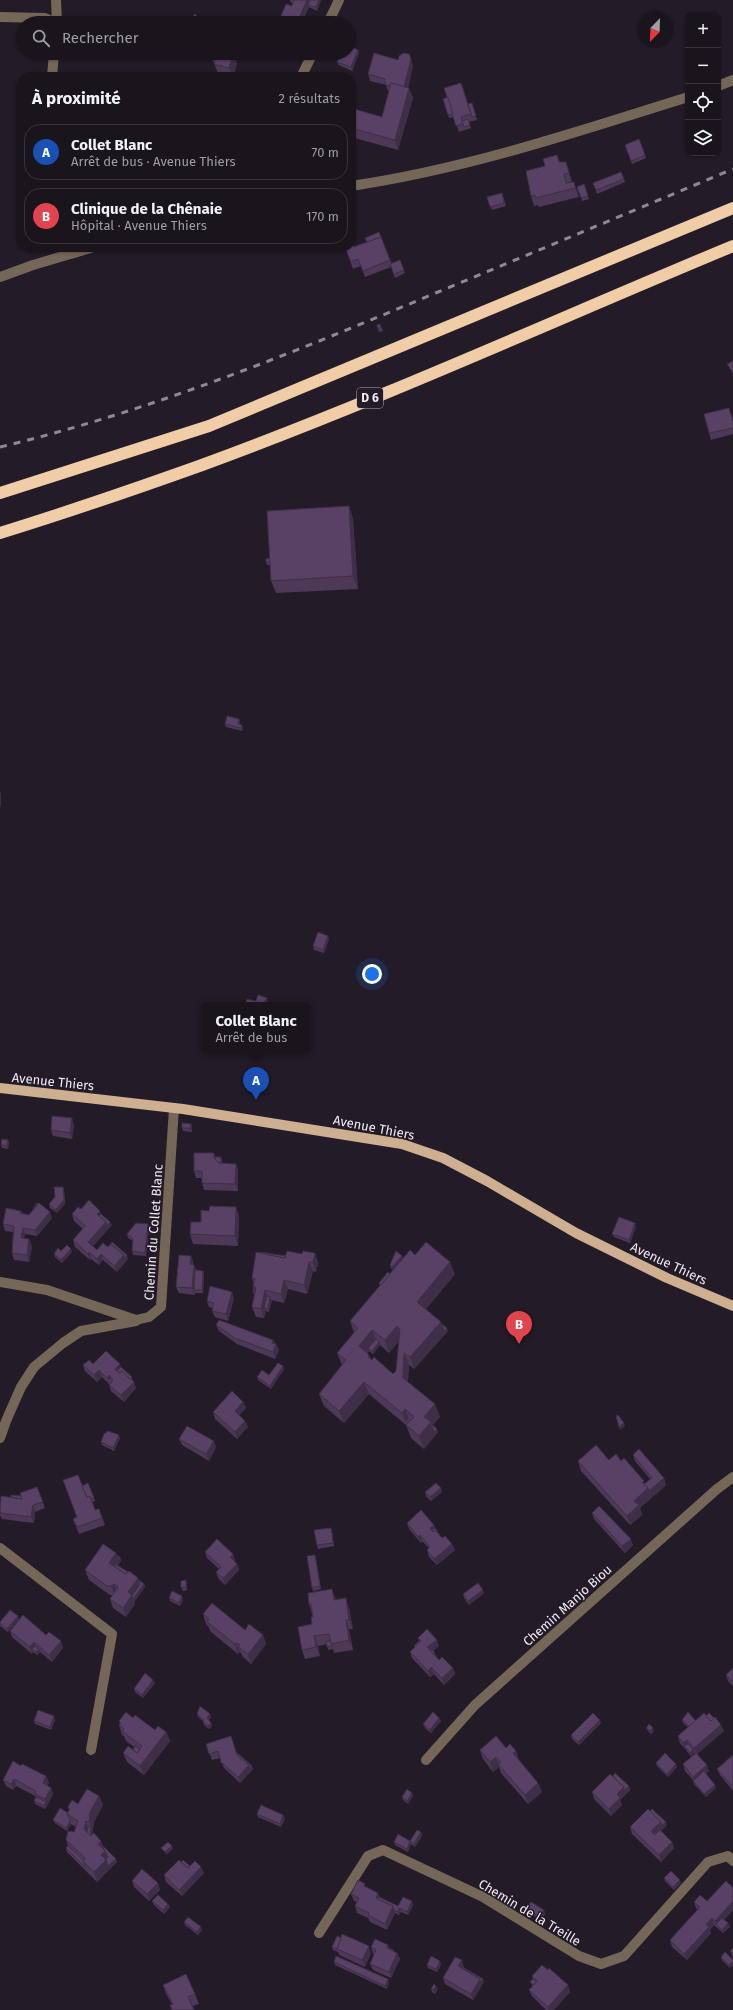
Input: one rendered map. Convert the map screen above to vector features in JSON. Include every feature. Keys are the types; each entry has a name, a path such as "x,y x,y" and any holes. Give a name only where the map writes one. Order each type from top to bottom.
{"highway":[{"path":"0,493 209,426 733,208"},
{"name":"D 6","path":"0,533 95,504 204,464 420,378 733,246"}],"main road":[{"name":"Avenue Thiers","path":"0,1088 174,1108 402,1144 443,1158 576,1233 667,1278 733,1306"}],"street":[{"path":"56,0 57,16"},
{"path":"331,16 339,0"},
{"path":"0,17 16,17"},
{"path":"52,72 53,60"},
{"path":"304,72 310,60"},
{"path":"721,85 733,80"},
{"path":"356,185 397,179 552,140 685,98"},
{"path":"0,277 33,264 76,252"},
{"name":"Chemin du Collet Blanc","path":"0,1438 21,1387 34,1367 63,1343 81,1331 149,1317 160,1307 174,1108"},
{"path":"0,1282 47,1290 136,1320"},
{"name":"Chemin Manjo Biou","path":"426,1760 475,1705 717,1489 733,1477"},
{"path":"0,1548 112,1634 91,1750"},
{"name":"Chemin de la Treille","path":"319,1934 368,1856 383,1850 483,1897 579,1956 601,1964 624,1956 708,1862 728,1856 733,1860"}],"building":[{"path":"294,0 307,0 300,16 281,16 286,4 292,6"},
{"path":"310,0 319,0 316,7 308,5"},
{"path":"374,53 398,60 399,56 404,53 409,54 411,59 404,87 391,83 390,86 385,84 385,79 368,74"},
{"path":"215,60 231,60 229,68 214,64"},
{"path":"338,60 354,60 351,67 337,62"},
{"path":"391,83 409,88 395,140 356,129 356,109 382,117"},
{"path":"461,83 471,114 461,117 463,124 456,126 444,88"},
{"path":"448,97 453,114 448,115 443,99"},
{"path":"472,103 476,116 472,117 468,104"},
{"path":"468,119 470,125 464,127 462,121"},
{"path":"639,139 645,155 631,161 625,145"},
{"path":"557,155 559,162 566,162 569,173 564,174 566,183 574,182 575,188 535,198 535,195 531,196 526,171 545,166 543,159"},
{"path":"621,172 624,179 596,190 593,183"},
{"path":"584,184 588,196 581,198 577,187"},
{"path":"502,193 504,203 490,207 487,197"},
{"path":"379,232 381,237 356,246 367,242 365,238"},
{"path":"381,237 390,260 363,271 358,259 351,262 347,252 356,252 356,246"},
{"path":"400,260 404,270 394,274 390,264"},
{"path":"380,324 381,327 378,329 377,325"},
{"path":"733,361 733,373 727,364"},
{"path":"729,408 733,428 709,433 704,414"},
{"path":"349,506 353,576 271,581 267,511"},
{"path":"270,558 270,562 266,562 266,559"},
{"path":"227,716 239,719 238,724 242,725 241,728 225,724"},
{"path":"318,932 328,936 323,950 313,946"},
{"path":"258,995 267,998 265,1002 246,1002 247,999 256,1001"},
{"path":"52,1116 72,1118 70,1133 51,1130"},
{"path":"182,1123 191,1124 190,1128 182,1128"},
{"path":"2,1139 8,1140 7,1146 1,1145"},
{"path":"194,1153 214,1153 214,1158 219,1163 236,1164 235,1184 202,1183 202,1171 194,1171"},
{"path":"215,1157 221,1157 220,1163 215,1159"},
{"path":"54,1187 63,1187 64,1200 55,1210 49,1204 55,1197"},
{"path":"89,1200 100,1211 97,1214 106,1222 88,1242 97,1250 103,1243 108,1247 111,1244 124,1255 114,1266 101,1254 97,1259 89,1252 88,1254 73,1240 85,1226 72,1214 78,1207 81,1209"},
{"path":"39,1203 50,1212 35,1230 23,1228 21,1238 29,1239 27,1255 12,1253 14,1226 3,1224 6,1208 21,1211 20,1213 29,1215"},
{"path":"210,1206 236,1207 235,1236 190,1234 191,1222 201,1222 201,1210 209,1211"},
{"path":"101,1214 110,1222 107,1226 106,1222 99,1216"},
{"path":"619,1217 635,1223 629,1240 612,1234"},
{"path":"136,1223 148,1224 145,1253 132,1251 133,1239 127,1234"},
{"path":"112,1242 127,1255 125,1258 124,1255 111,1244 108,1247"},
{"path":"426,1242 450,1262 417,1302 441,1322 410,1357 404,1353 403,1378 435,1404 424,1417 431,1422 419,1436 406,1425 414,1417 405,1409 402,1413 364,1382 339,1411 319,1394 346,1360 337,1353 358,1328 350,1321 410,1250 415,1255","holes":["397,1326 400,1329 396,1371 393,1374 374,1357 372,1360 368,1357 369,1355 359,1346 372,1330 385,1340"]},
{"path":"67,1245 71,1249 61,1260 54,1254 58,1248 61,1251"},
{"path":"287,1251 302,1254 303,1251 315,1253 313,1262 309,1262 304,1285 284,1280 281,1294 265,1290 261,1309 252,1307 256,1287 253,1287 255,1279 252,1278 256,1252 285,1258"},
{"path":"396,1251 402,1256 392,1267 390,1265"},
{"path":"260,1252 286,1256 285,1258"},
{"path":"179,1255 191,1256 190,1264 194,1265 192,1288 176,1287"},
{"path":"195,1270 203,1271 202,1290 194,1290"},
{"path":"388,1272 390,1274 381,1285 379,1283"},
{"path":"210,1286 232,1292 226,1314 212,1311 214,1303 207,1301"},
{"path":"267,1296 270,1297 268,1309 264,1308"},
{"path":"219,1320 273,1340 272,1343 276,1344 273,1352 235,1338 216,1325"},
{"path":"442,1324 447,1328 444,1331"},
{"path":"376,1339 379,1342 372,1351 368,1348"},
{"path":"106,1351 120,1364 115,1369 119,1373 122,1371 134,1382 121,1395 109,1385 113,1380 109,1375 107,1378 99,1370 94,1375 83,1365 89,1360 93,1364"},
{"path":"278,1363 283,1366 270,1386 257,1377 262,1370 269,1375"},
{"path":"121,1367 132,1377 130,1379 122,1371 119,1373 117,1371"},
{"path":"232,1391 243,1402 235,1411 245,1421 235,1432 213,1412"},
{"path":"618,1415 624,1423 619,1427 616,1416"},
{"path":"431,1424 437,1429 434,1432"},
{"path":"187,1426 214,1441 206,1454 179,1439"},
{"path":"108,1431 119,1435 113,1448 101,1442 104,1434"},
{"path":"596,1445 609,1460 616,1454 621,1461 624,1458 644,1481 642,1482 648,1488 634,1501 639,1505 627,1516 578,1461"},
{"path":"639,1449 664,1478 649,1491 644,1484 652,1478 633,1455"},
{"path":"78,1475 87,1497 90,1496 95,1510 99,1509 102,1518 77,1527 73,1519 77,1517 63,1480"},
{"path":"88,1483 94,1498 91,1499 90,1496 87,1497 82,1486"},
{"path":"436,1483 441,1488 430,1497 425,1492"},
{"path":"37,1487 43,1502 33,1505 31,1517 0,1513 1,1496 22,1499 20,1493"},
{"path":"11,1495 21,1496 22,1499 11,1497"},
{"path":"599,1506 631,1539 622,1546 592,1513"},
{"path":"421,1510 434,1525 430,1528 433,1532 435,1530 442,1538 445,1536 452,1544 434,1559 427,1550 430,1547 420,1535 418,1537 407,1523"},
{"path":"331,1528 333,1543 317,1545 314,1530"},
{"path":"217,1539 233,1554 230,1557 237,1564 223,1578 216,1572 221,1567 205,1552"},
{"path":"103,1544 116,1553 109,1563 126,1574 129,1571 138,1578 128,1592 132,1595 123,1608 110,1599 118,1587 114,1584 107,1586 85,1570"},
{"path":"315,1555 320,1586 312,1588 307,1556"},
{"path":"115,1564 128,1572 126,1574 114,1566"},
{"path":"139,1580 144,1584 133,1599 132,1596 140,1584"},
{"path":"186,1580 186,1587 181,1587 181,1581"},
{"path":"478,1583 483,1590 468,1601 463,1594"},
{"path":"332,1589 334,1600 346,1598 349,1620 346,1620 349,1640 331,1644 329,1634 314,1636 316,1647 302,1650 298,1627 312,1624 311,1617 313,1617 311,1604 309,1604 308,1593"},
{"path":"172,1591 182,1596 179,1603 169,1598"},
{"path":"212,1603 245,1630 249,1624 263,1635 248,1654 238,1647 240,1645 235,1644 207,1622 209,1619 203,1614"},
{"path":"10,1610 18,1616 7,1629 0,1624 0,1622"},
{"path":"23,1615 46,1635 49,1632 61,1641 49,1655 34,1642 30,1647 10,1631"},
{"path":"427,1629 437,1640 427,1647 439,1660 442,1657 453,1668 442,1678 431,1667 428,1671 410,1652 421,1641 418,1638"},
{"path":"326,1641 330,1641 332,1646 327,1647"},
{"path":"35,1646 39,1649 36,1652 32,1649"},
{"path":"733,1668 733,1682 726,1675"},
{"path":"145,1673 153,1680 142,1695 134,1689"},
{"path":"200,1706 210,1714 207,1718 211,1723 208,1726 197,1714"},
{"path":"38,1710 54,1716 50,1727 34,1721"},
{"path":"126,1712 133,1718 135,1715 155,1730 158,1726 166,1732 140,1766 123,1753 128,1746 137,1753 142,1746 122,1731 124,1729 119,1725 121,1723 119,1721"},
{"path":"433,1712 439,1718 430,1730 423,1724"},
{"path":"688,1712 696,1721 689,1726 682,1720"},
{"path":"593,1713 600,1720 578,1742 571,1735"},
{"path":"704,1713 711,1721 715,1717 721,1725 694,1748 687,1740 683,1743 678,1736"},
{"path":"709,1713 714,1718 711,1721 706,1716"},
{"path":"649,1724 653,1728 650,1731 646,1728"},
{"path":"231,1736 237,1755 249,1765 238,1777 221,1762 218,1751 209,1754 206,1744"},
{"path":"496,1736 506,1748 510,1744 516,1751 513,1753 538,1783 525,1795 498,1764 501,1762 496,1757 490,1762 480,1750"},
{"path":"688,1744 693,1749 690,1753 684,1746"},
{"path":"135,1746 140,1749 137,1753 133,1750"},
{"path":"236,1752 252,1766 250,1768 249,1765 237,1755"},
{"path":"665,1753 676,1764 667,1774 656,1763"},
{"path":"696,1753 707,1765 693,1777 683,1764"},
{"path":"733,1755 733,1787 717,1769"},
{"path":"13,1761 21,1766 22,1764 46,1776 43,1783 51,1788 45,1799 35,1794 36,1791 14,1779 11,1784 3,1780"},
{"path":"704,1771 715,1785 704,1794 693,1781"},
{"path":"615,1773 629,1786 625,1790 613,1776"},
{"path":"610,1774 624,1787 617,1794 620,1798 609,1809 592,1792"},
{"path":"87,1789 99,1796 90,1812 89,1822 86,1821 84,1829 91,1836 94,1833 101,1841 98,1844 105,1851 101,1855 106,1860 94,1872 83,1861 85,1858 66,1840 68,1831 74,1832 78,1821 67,1814 70,1809 68,1807 72,1800 78,1804"},
{"path":"407,1789 412,1793 407,1801 402,1797"},
{"path":"36,1797 46,1802 44,1806 34,1801"},
{"path":"261,1805 283,1815 280,1824 257,1814"},
{"path":"60,1808 68,1813 67,1814 70,1821 66,1828 53,1820"},
{"path":"648,1809 661,1822 651,1831 655,1835 660,1830 672,1842 659,1855 630,1827"},
{"path":"652,1809 666,1822 662,1825 650,1811"},
{"path":"88,1827 91,1828 91,1836 87,1832"},
{"path":"417,1830 421,1832 414,1844 410,1841"},
{"path":"398,1834 410,1841 407,1849 394,1842"},
{"path":"168,1842 172,1846 165,1852 161,1848"},
{"path":"68,1846 83,1860 85,1867 66,1848"},
{"path":"104,1847 116,1859 108,1866 106,1859 108,1857 103,1848"},
{"path":"179,1860 188,1868 195,1861 201,1867 179,1890 164,1875"},
{"path":"183,1860 190,1866 188,1868 181,1862"},
{"path":"142,1869 158,1883 147,1894 132,1881"},
{"path":"671,1871 680,1880 673,1887 664,1878"},
{"path":"358,1880 365,1884 364,1886 378,1893 376,1898 393,1906 385,1924 368,1915 369,1913 355,1906 359,1898 351,1894"},
{"path":"726,1881 733,1888 733,1901 715,1921 712,1918 706,1924 709,1927 684,1954 670,1940 700,1907 694,1902 700,1895 707,1901"},
{"path":"158,1895 168,1904 163,1910 152,1901"},
{"path":"379,1897 398,1906 403,1897 412,1901 407,1912 399,1908 398,1912 394,1910 393,1906 378,1899"},
{"path":"531,1902 544,1910 539,1917 526,1908"},
{"path":"188,1917 201,1927 197,1932 184,1922"},
{"path":"722,1918 728,1923 722,1930 716,1924"},
{"path":"342,1934 369,1946 362,1960 337,1949"},
{"path":"337,1936 341,1938 337,1949 332,1947"},
{"path":"375,1939 388,1945 387,1948 397,1953 389,1972 370,1964 376,1950 371,1947"},
{"path":"725,1952 733,1960 729,1965 721,1957"},
{"path":"336,1956 388,1979 385,1986 334,1962"},
{"path":"431,1956 440,1961 436,1969 427,1965"},
{"path":"455,1957 462,1960 458,1966 480,1979 471,1994 443,1978"},
{"path":"542,1965 548,1970 549,1968 568,1985 548,2007 529,1990 537,1981 532,1976"},
{"path":"461,1966 483,1979 481,1982 480,1979"},
{"path":"186,1974 195,1994 188,1997 194,2010 172,2010 170,2005 173,2004 163,1985"},
{"path":"533,1979 536,1982 534,1985 530,1982"},
{"path":"434,1984 436,1986 434,1990 431,1989"}],"railway":[{"path":"0,447 112,416 167,398 276,358 733,169"}],"place":[{"name":"Collet Blanc","path":"256,1100"},
{"name":"Clinique de la Chênaie","path":"519,1344"}]}
